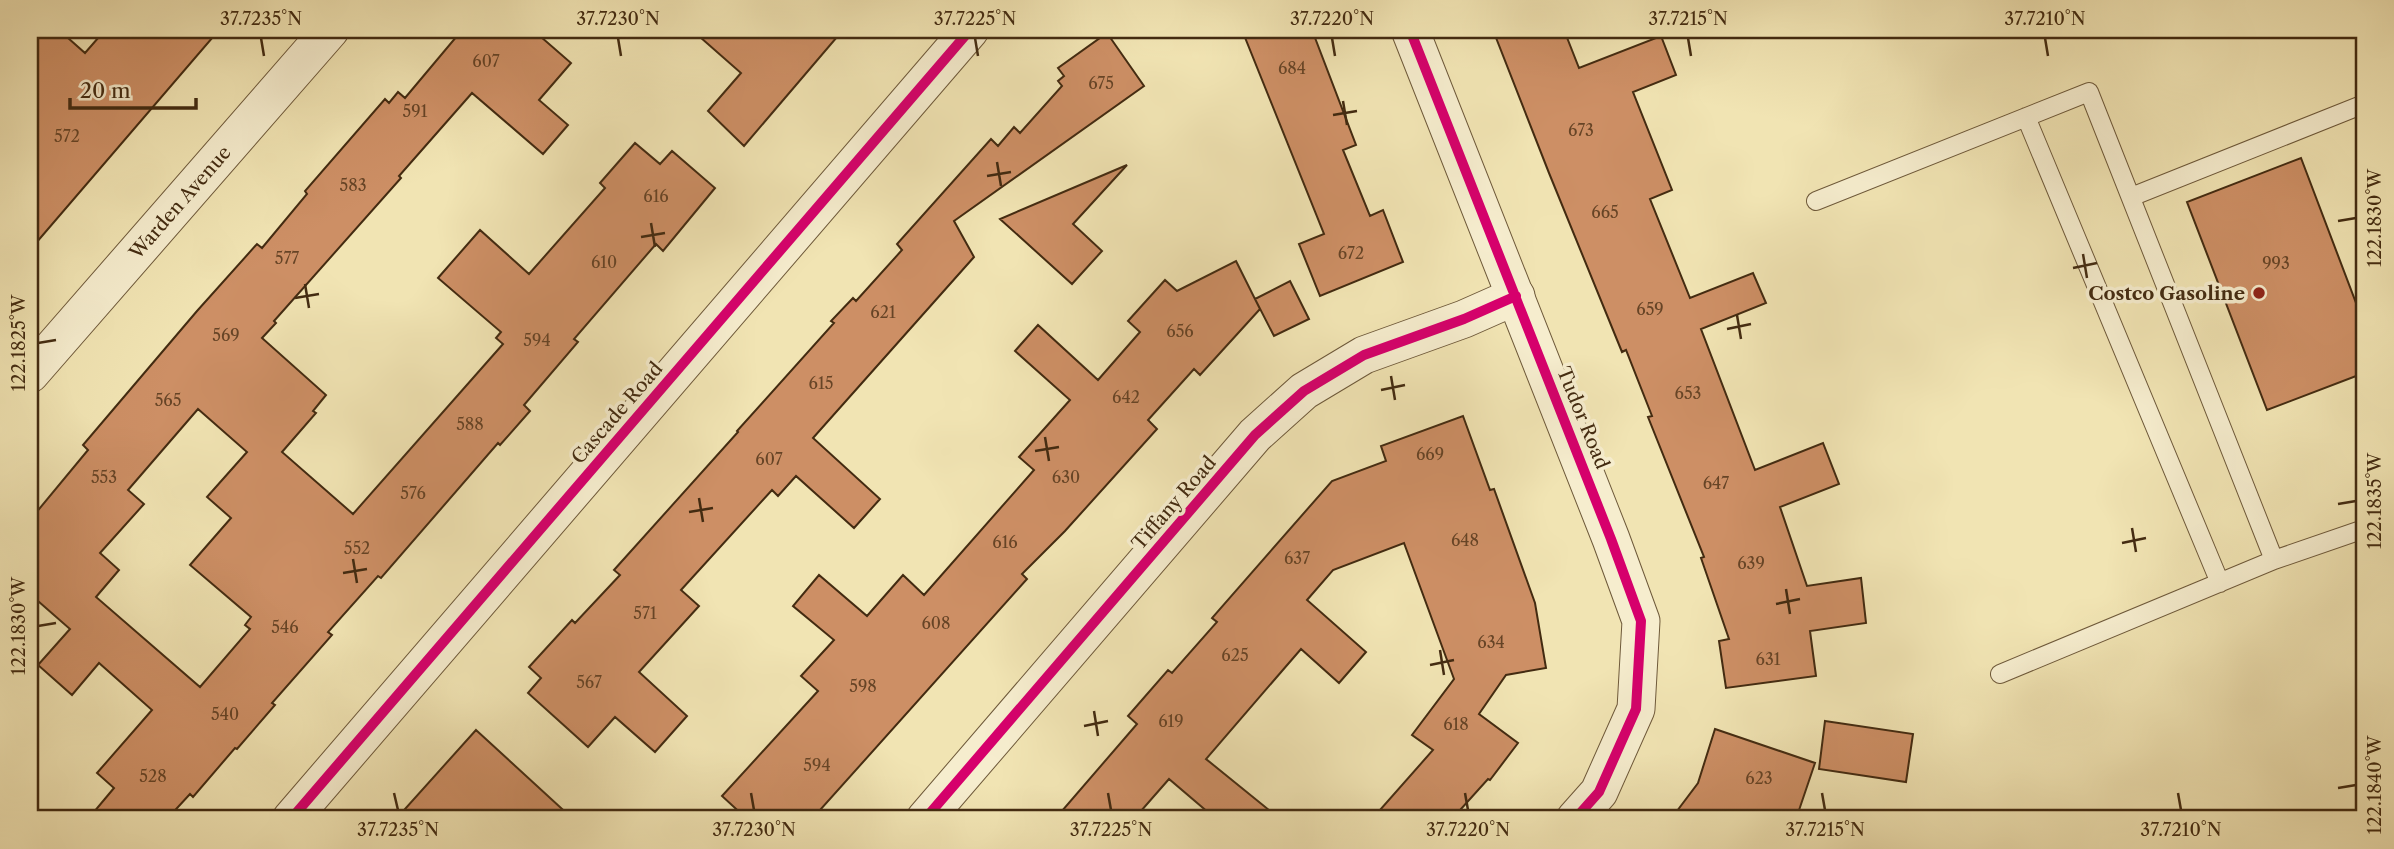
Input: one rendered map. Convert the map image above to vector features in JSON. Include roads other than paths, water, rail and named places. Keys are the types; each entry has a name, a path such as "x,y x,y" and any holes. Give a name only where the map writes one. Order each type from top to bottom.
{"street":[{"name":"Warden Avenue","path":"30,374 330,30"},
{"name":"Cascade Road","path":"291,819 970,30"},
{"name":"Tudor Road","path":"1410,30 1611,538 1641,621 1636,709 1599,792 1575,819"},
{"name":"Tiffany Road","path":"925,819 1255,435 1304,391 1364,355 1464,319 1516,296"}],"lane":[{"path":"1815,201 2089,92 2274,560"},
{"path":"2131,197 2364,104"},
{"path":"2026,117 2220,583"},
{"path":"2000,674 2274,560 2364,529"}],"place":[{"name":"Costco Gasoline","path":"2259,293"}]}
